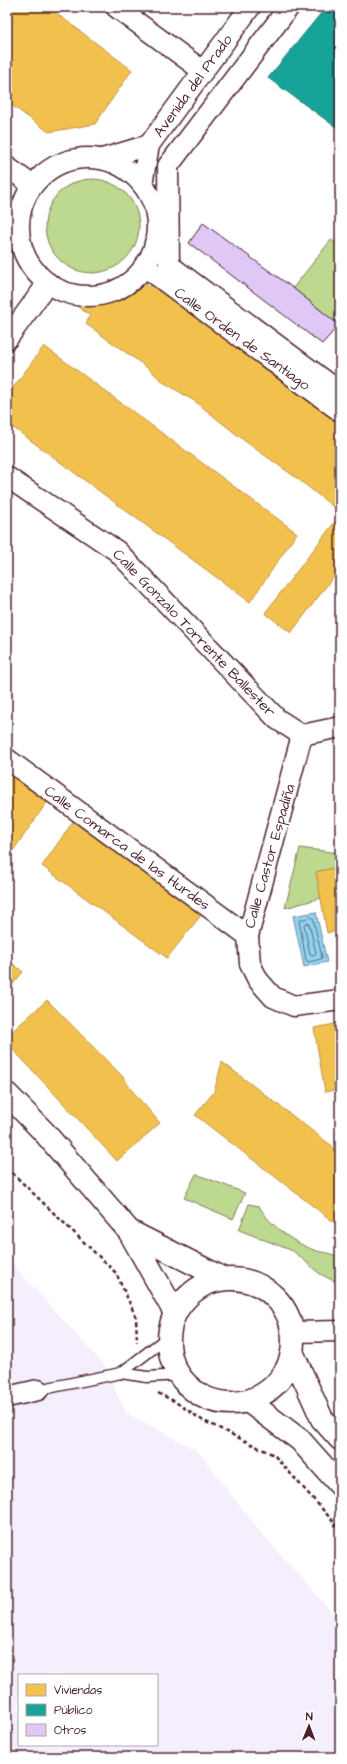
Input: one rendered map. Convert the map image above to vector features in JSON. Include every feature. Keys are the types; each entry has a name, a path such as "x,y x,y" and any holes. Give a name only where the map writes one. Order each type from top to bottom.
{"main road":[{"path":"7,1094 44,1132 129,1231 175,1313"},
{"path":"129,1231 224,1279"},
{"path":"293,1354 282,1377 267,1393 248,1402 224,1403 204,1398 186,1384 171,1361 168,1337 175,1313 187,1296 203,1285 224,1279 247,1281 266,1290 285,1309 293,1332 293,1354 322,1419 340,1439"},
{"path":"248,1402 300,1440 340,1485"}],"street":[{"path":"116,7 203,71"},
{"name":"Avenida del Prado","path":"142,184 149,145 250,7"},
{"path":"289,7 168,166 169,265 340,392"},
{"name":"Avenida del Prado","path":"102,159 149,145"},
{"path":"82,158 102,159 124,168 142,184 153,203 157,225 154,247 144,266 129,282 110,292 89,296 68,293 48,284 32,268 22,248 18,227 22,205 32,185 46,171 63,162 82,158"},
{"path":"7,167 32,185"},
{"name":"Calle Orden de Santiago","path":"144,266 340,411"},
{"path":"7,339 48,284"},
{"name":"Calle Gonzalo Torrente Ballester","path":"7,477 117,551 277,719 302,735"},
{"path":"302,735 340,727"},
{"name":"Calle Castor Espadiña","path":"302,735 248,936 250,964 258,980 273,997 294,1006 340,1000"},
{"name":"Calle Comarca de las Hurdes","path":"7,759 248,936"},
{"path":"293,1332 340,1331"},
{"path":"7,1397 38,1390"}],"lane":[{"path":"121,1373 168,1337"},
{"path":"38,1390 121,1373 147,1377 180,1376"}],"path":[{"path":"7,1168 116,1272 136,1317 137,1342 141,1358"},
{"path":"147,1377 150,1389 174,1401 202,1420 274,1455 340,1529"}],"shaded area":[{"path":"7,1258 104,1365 126,1413 198,1451 256,1527 340,1621 340,1757 7,1757"}],"green space":[{"path":"92,179 110,183 125,193 135,208 139,226 135,244 125,259 110,269 92,273 74,269 59,259 49,244 45,226 49,208 59,193 74,183"},
{"path":"331,240 340,246 340,326 293,288"},
{"path":"300,848 339,853 339,867 316,872 321,898 285,908"},
{"path":"196,1174 245,1193 233,1219 184,1198"},
{"path":"249,1204 259,1206 276,1227 300,1244 338,1257 340,1259 340,1284 320,1274 293,1251 239,1230"}],"water":[{"path":"316,912 327,962 304,967 293,916"}],"building: Viviendas":[{"path":"7,7 48,7 132,70 95,124 49,132 7,102"},
{"path":"130,274 150,287 154,281 340,418 340,512 298,479 246,442 196,402 163,382 149,369 86,324 90,315 69,301 74,293 100,294 114,278 122,281"},
{"path":"44,346 297,533 250,602 7,423 7,396"},
{"path":"340,515 340,568 291,633 265,613"},
{"path":"7,772 48,801 12,852 7,849"},
{"path":"74,820 202,914 167,958 42,866"},
{"path":"339,867 340,930 327,933 316,872"},
{"path":"7,959 23,972 7,991"},
{"path":"47,1000 124,1078 130,1088 160,1123 117,1161 7,1043 7,1036"},
{"path":"340,1023 340,1089 325,1092 314,1028"},
{"path":"222,1062 340,1152 340,1227 195,1115 214,1092"}],"building: Público":[{"path":"326,7 340,7 340,130 268,78"}],"building: Otros":[{"path":"203,223 293,288 339,325 322,344 189,243"}]}
